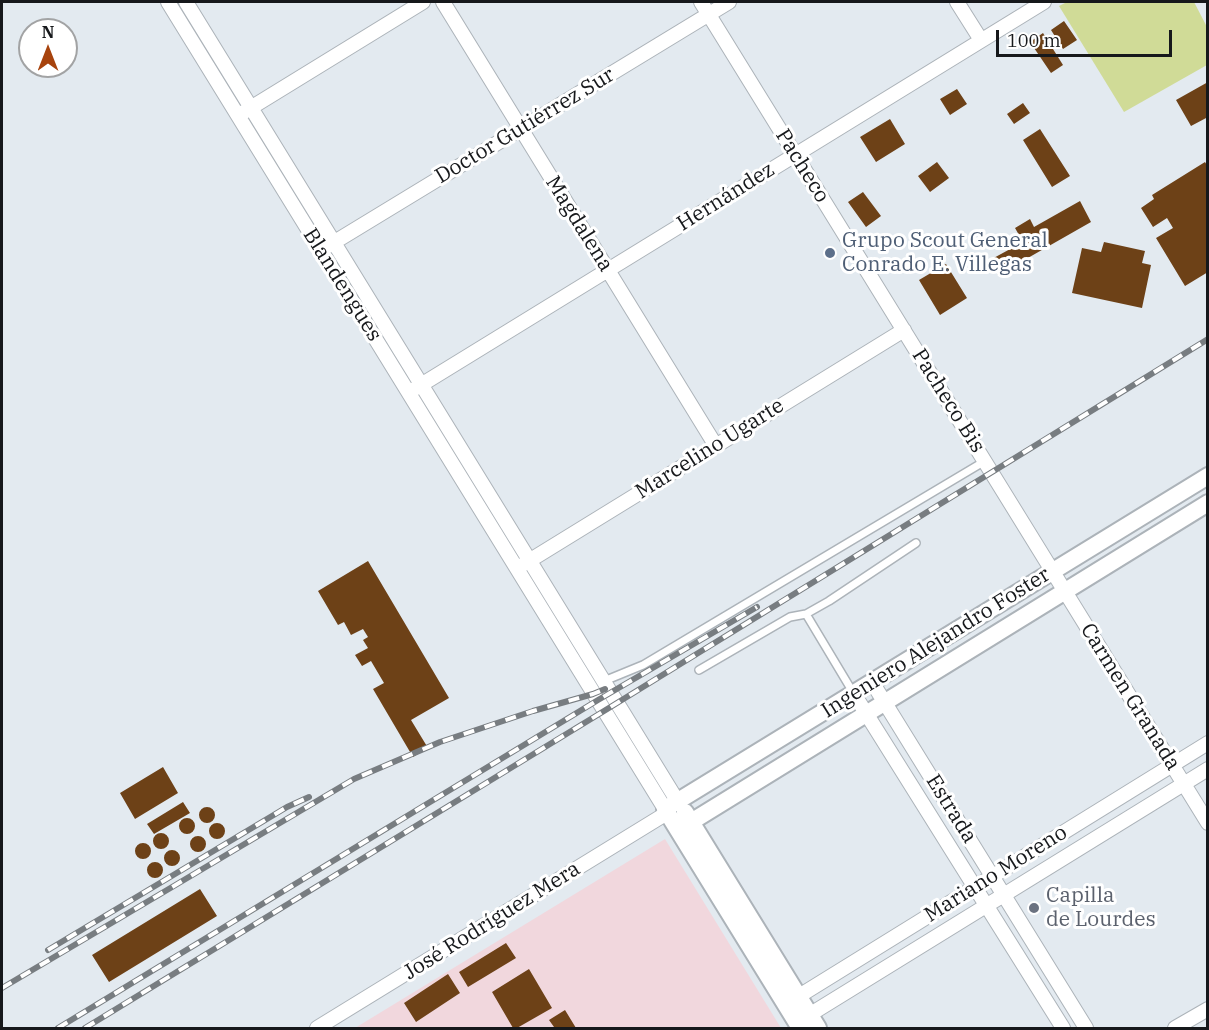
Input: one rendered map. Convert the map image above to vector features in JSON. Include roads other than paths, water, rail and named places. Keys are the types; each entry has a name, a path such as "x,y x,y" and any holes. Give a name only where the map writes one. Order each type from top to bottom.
{"street":[{"name":"Blandengues","path":"168,2 604,711 670,808"},
{"name":"Blandengues","path":"186,2 604,681 670,808"},
{"path":"238,116 423,2"},
{"name":"Magdalena","path":"443,2 716,446"},
{"name":"Pacheco","path":"701,2 904,330"},
{"name":"Doctor Gutiérrez Sur","path":"321,250 729,2"},
{"path":"957,2 981,40"},
{"name":"Hernández","path":"409,393 1044,2"},
{"name":"Marcelino Ugarte","path":"517,568 904,330"},
{"name":"Pacheco Bis","path":"904,330 1053,571"},
{"name":"Ingeniero Alejandro Foster","path":"670,808 1208,476"},
{"name":"Ingeniero Alejandro Foster","path":"684,826 1208,503"},
{"name":"Carmen Granada","path":"1053,571 1208,822"},
{"name":"Estrada","path":"872,682 1086,1029"},
{"name":"Estrada","path":"854,694 1063,1029"},
{"name":"Mariano Moreno","path":"792,1001 1208,743"},
{"name":"Mariano Moreno","path":"806,1024 1003,895 1208,768"},
{"path":"670,808 684,826 806,1024"},
{"name":"José Rodríguez Mera","path":"317,1029 670,808"},
{"path":"1175,1029 1208,1009"}],"lane":[{"path":"604,681 643,666 988,466"},
{"path":"699,670 790,617 806,614 829,601 916,543"},
{"path":"806,614 854,694"}],"railway":[{"path":"85,1028 1208,339"},
{"path":"58,1028 598,700 757,607"},
{"path":"2,988 354,779 440,742 605,689"},
{"path":"48,950 287,807 309,797"}],"place":[{"name":"Grupo Scout General Conrado E. Villegas","path":"830,253"},
{"name":"Capilla de Lourdes","path":"1034,908"}]}
